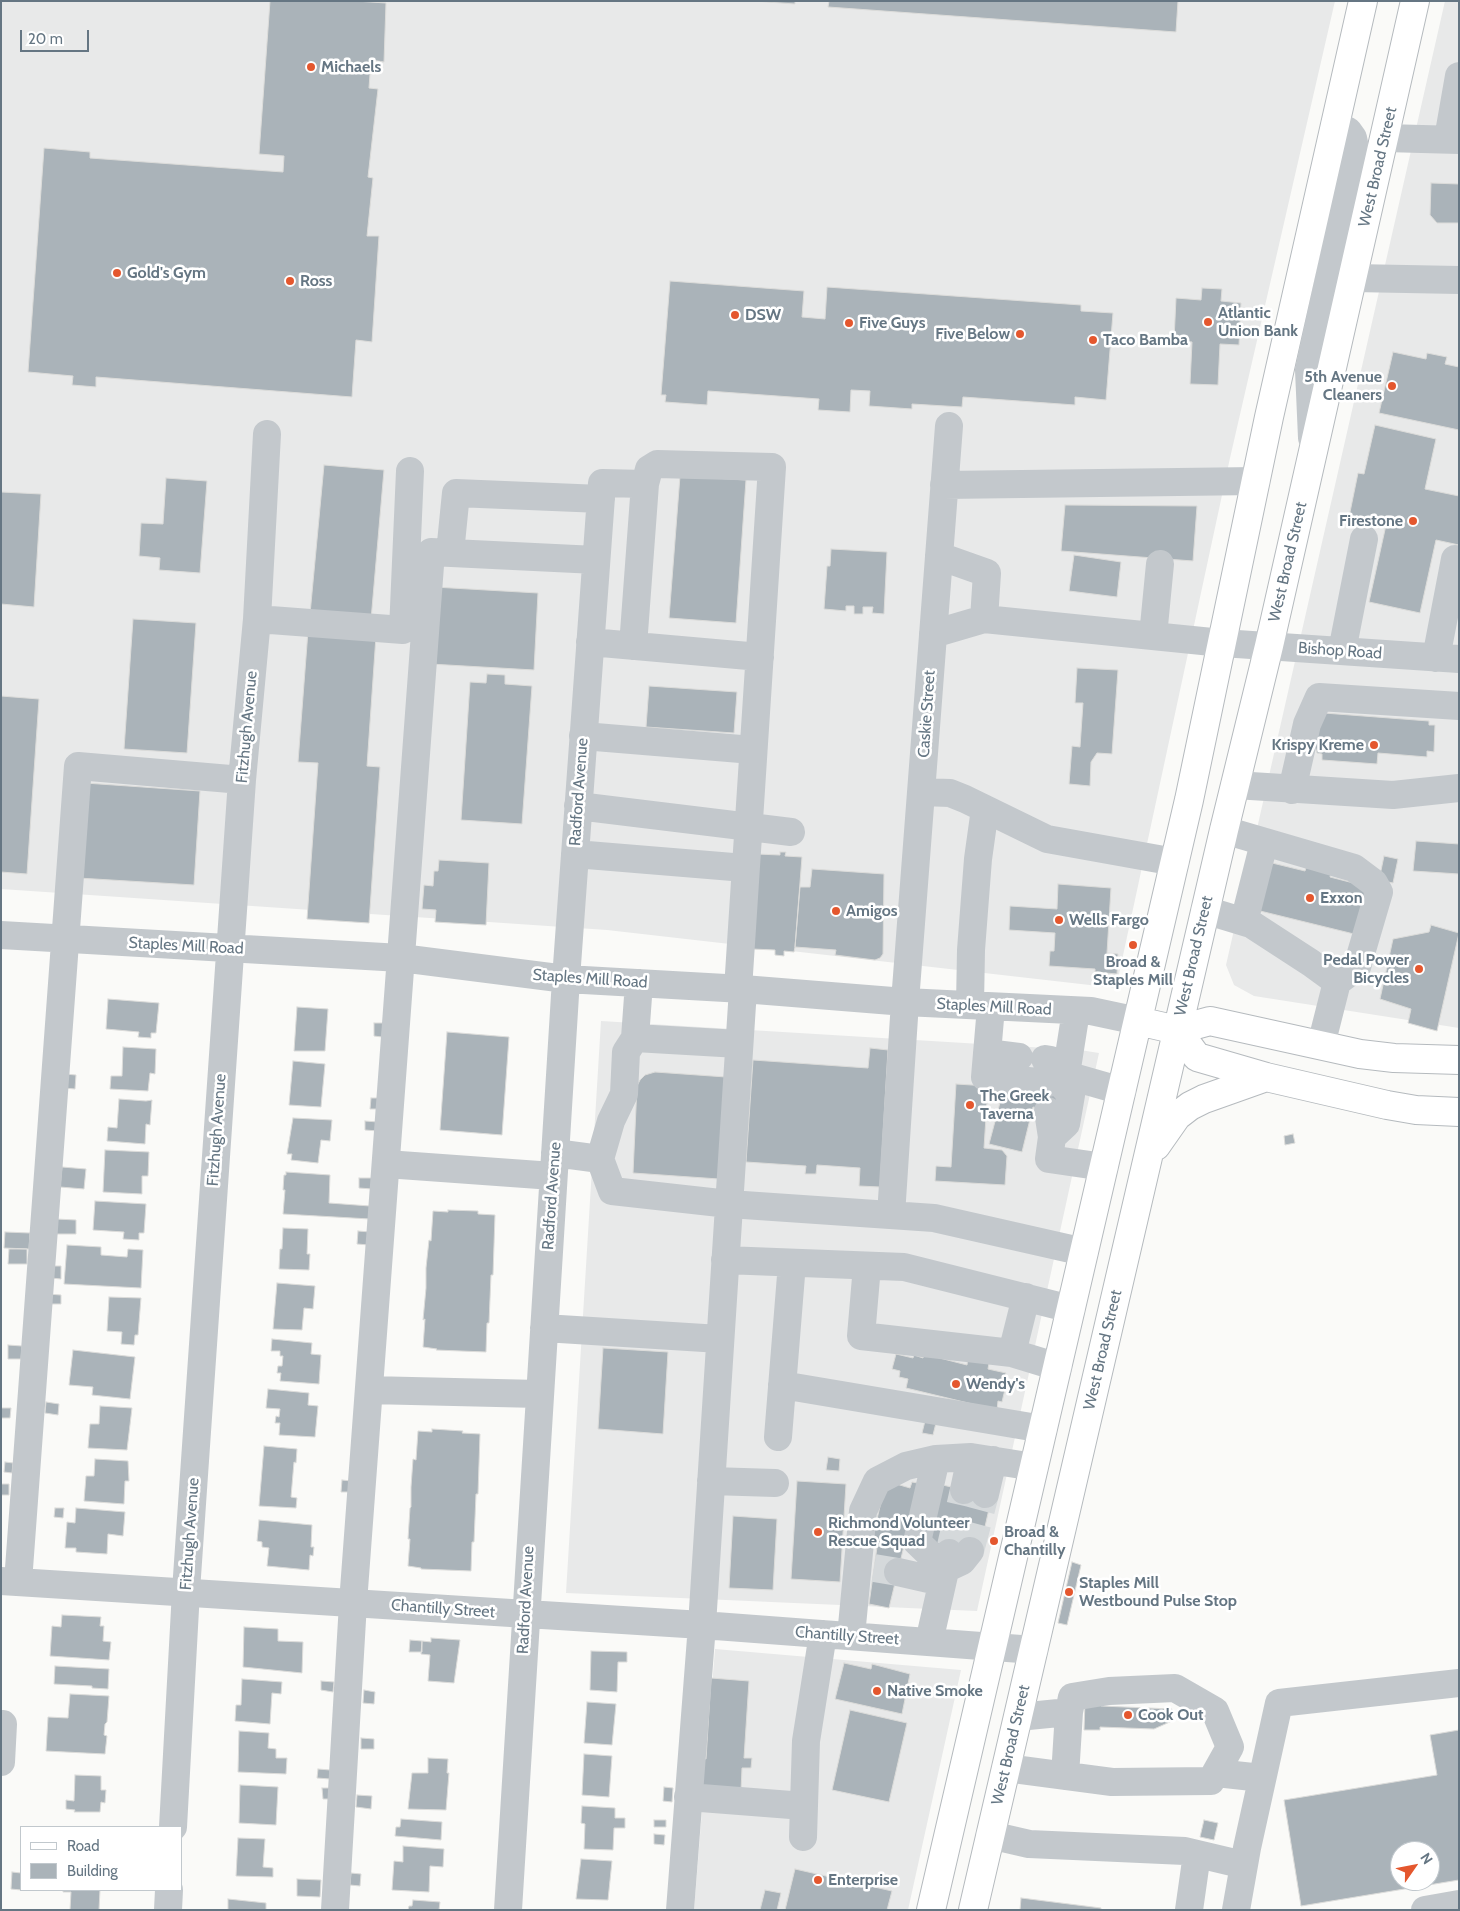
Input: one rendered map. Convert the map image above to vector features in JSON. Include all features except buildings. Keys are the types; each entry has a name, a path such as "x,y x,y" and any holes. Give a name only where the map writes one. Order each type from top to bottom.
{"main road":[{"path":"931,1910 1175,862 1256,481 1363,1"},
{"name":"West Broad Street","path":"973,1910 1205,910 1269,646 1416,1"},
{"name":"Staples Mill Road","path":"1138,1021 1177,1030 1210,1021 1360,1054 1394,1058 1459,1060"},
{"path":"1177,1030 1197,1057 1266,1077 1387,1105 1416,1110 1459,1112"},
{"path":"1147,1159 1177,1116 1190,1106 1204,1099 1266,1077"}],"street":[{"path":"1385,138 1453,140 1459,76"},
{"path":"1313,452 1309,370 1356,153 1353,138 1348,131 1335,125"},
{"path":"1353,278 1459,280"},
{"name":"Caskie Street","path":"891,1215 905,1002 949,426"},
{"name":"Fitzhugh Avenue","path":"172,1826 186,1591 242,780 256,619 267,434"},
{"path":"633,646 645,484 649,469 658,464 772,468 754,750 747,827 739,1044 729,1204 702,1625 680,1910"},
{"path":"256,619 403,630 410,471"},
{"path":"944,485 1256,481"},
{"path":"450,553 456,493 601,491 645,484"},
{"name":"Radford Avenue","path":"508,1910 566,979 601,491"},
{"path":"1342,651 1364,539"},
{"path":"335,1910 353,1603 430,552 596,560"},
{"path":"933,634 984,619 986,573 939,556"},
{"path":"1447,658 1454,559"},
{"path":"1154,636 1160,564"},
{"name":"Bishop Road","path":"984,619 1222,643 1447,658"},
{"path":"590,642 760,657"},
{"path":"1292,790 1306,724 1319,697 1459,706"},
{"path":"583,736 754,750"},
{"path":"10,1581 66,939 78,766 242,780"},
{"path":"1235,785 1393,795 1459,788"},
{"path":"921,792 950,793 1047,839 1175,862"},
{"path":"578,806 791,832"},
{"path":"985,809 978,859 971,950 988,1053 985,1077 1049,1083 1050,1086"},
{"path":"1224,830 1354,868 1374,883 1379,892 1357,967 1337,982 1321,1045"},
{"path":"1244,922 1264,843"},
{"path":"575,854 745,868"},
{"path":"1205,910 1251,924 1337,982"},
{"name":"Staples Mill Road","path":"1,935 401,958 566,979 740,989 905,1002 1092,1011 1138,1021"},
{"path":"639,983 635,1038 626,1052 624,1094 611,1121 600,1159 612,1191 729,1204 934,1218 1084,1252"},
{"path":"1076,1011 1050,1086 1049,1159 1104,1167"},
{"path":"635,1038 739,1044"},
{"path":"988,1053 1050,1086 1122,1091"},
{"path":"386,1164 554,1164 600,1159"},
{"path":"725,1260 904,1267 1026,1296 1071,1309"},
{"path":"778,1437 792,1263"},
{"path":"867,1266 861,1336 1012,1353 1058,1367"},
{"path":"1012,1353 1026,1296"},
{"path":"544,1328 720,1339"},
{"path":"782,1385 1043,1429"},
{"path":"369,1390 539,1394"},
{"path":"851,1636 877,1568 863,1511 877,1481 906,1466 936,1459 982,1458 1034,1467"},
{"path":"974,1492 982,1458"},
{"path":"936,1459 917,1542 952,1562"},
{"path":"711,1481 774,1483"},
{"path":"877,1568 952,1562"},
{"path":"929,1642 952,1562"},
{"name":"Chantilly Street","path":"10,1581 702,1625 1034,1650"},
{"path":"803,1837 806,1741 823,1634"},
{"path":"1236,1910 1279,1703 1459,1683"},
{"path":"1006,1768 1065,1776 1112,1782 1211,1781 1230,1747 1215,1711 1175,1688 1109,1691 1072,1697 1068,1712 1065,1776"},
{"path":"1018,1717 1068,1712"},
{"path":"1,1762 4,1724"},
{"path":"1216,1773 1262,1778"},
{"path":"688,1797 804,1806"},
{"path":"990,1835 1029,1844 1185,1851 1244,1865"},
{"path":"1189,1910 1197,1854"},
{"path":"168,1910 169,1891"},
{"path":"1425,1910 1459,1904"}],"shaded area":[{"path":"1,1 1335,1 1230,458 1116,988 607,930 1,889"},
{"path":"1445,1 1459,1 1459,1028 1254,996 1234,985 1226,965"},
{"path":"601,1021 1080,1050 1099,1053 977,1611 566,1593"},
{"path":"715,1649 961,1670 908,1910 694,1910"}],"tunnel":[{"path":"951,1546 964,1490"},
{"path":"970,1551 985,1494"},
{"path":"874,1568 898,1572"}],"place":[{"name":"Michaels","path":"311,67"},
{"name":"Gold's Gym","path":"117,273"},
{"name":"Ross","path":"290,281"},
{"name":"DSW","path":"735,315"},
{"name":"Atlantic Union Bank","path":"1208,322"},
{"name":"Five Guys","path":"849,323"},
{"name":"Five Below","path":"1020,334"},
{"name":"Taco Bamba","path":"1093,340"},
{"name":"5th Avenue Cleaners","path":"1392,386"},
{"name":"Firestone","path":"1413,521"},
{"name":"Krispy Kreme","path":"1374,745"},
{"name":"Exxon","path":"1310,898"},
{"name":"Amigos","path":"836,911"},
{"name":"Wells Fargo","path":"1059,920"},
{"name":"Broad & Staples Mill","path":"1133,945"},
{"name":"Pedal Power Bicycles","path":"1419,969"},
{"name":"The Greek Taverna","path":"970,1105"},
{"name":"Wendy's","path":"956,1384"},
{"name":"Richmond Volunteer Rescue Squad","path":"818,1532"},
{"name":"Broad & Chantilly","path":"994,1541"},
{"name":"Staples Mill Westbound Pulse Stop","path":"1069,1592"},
{"name":"Native Smoke","path":"877,1691"},
{"name":"Cook Out","path":"1128,1715"},
{"name":"Enterprise","path":"818,1880"}]}
